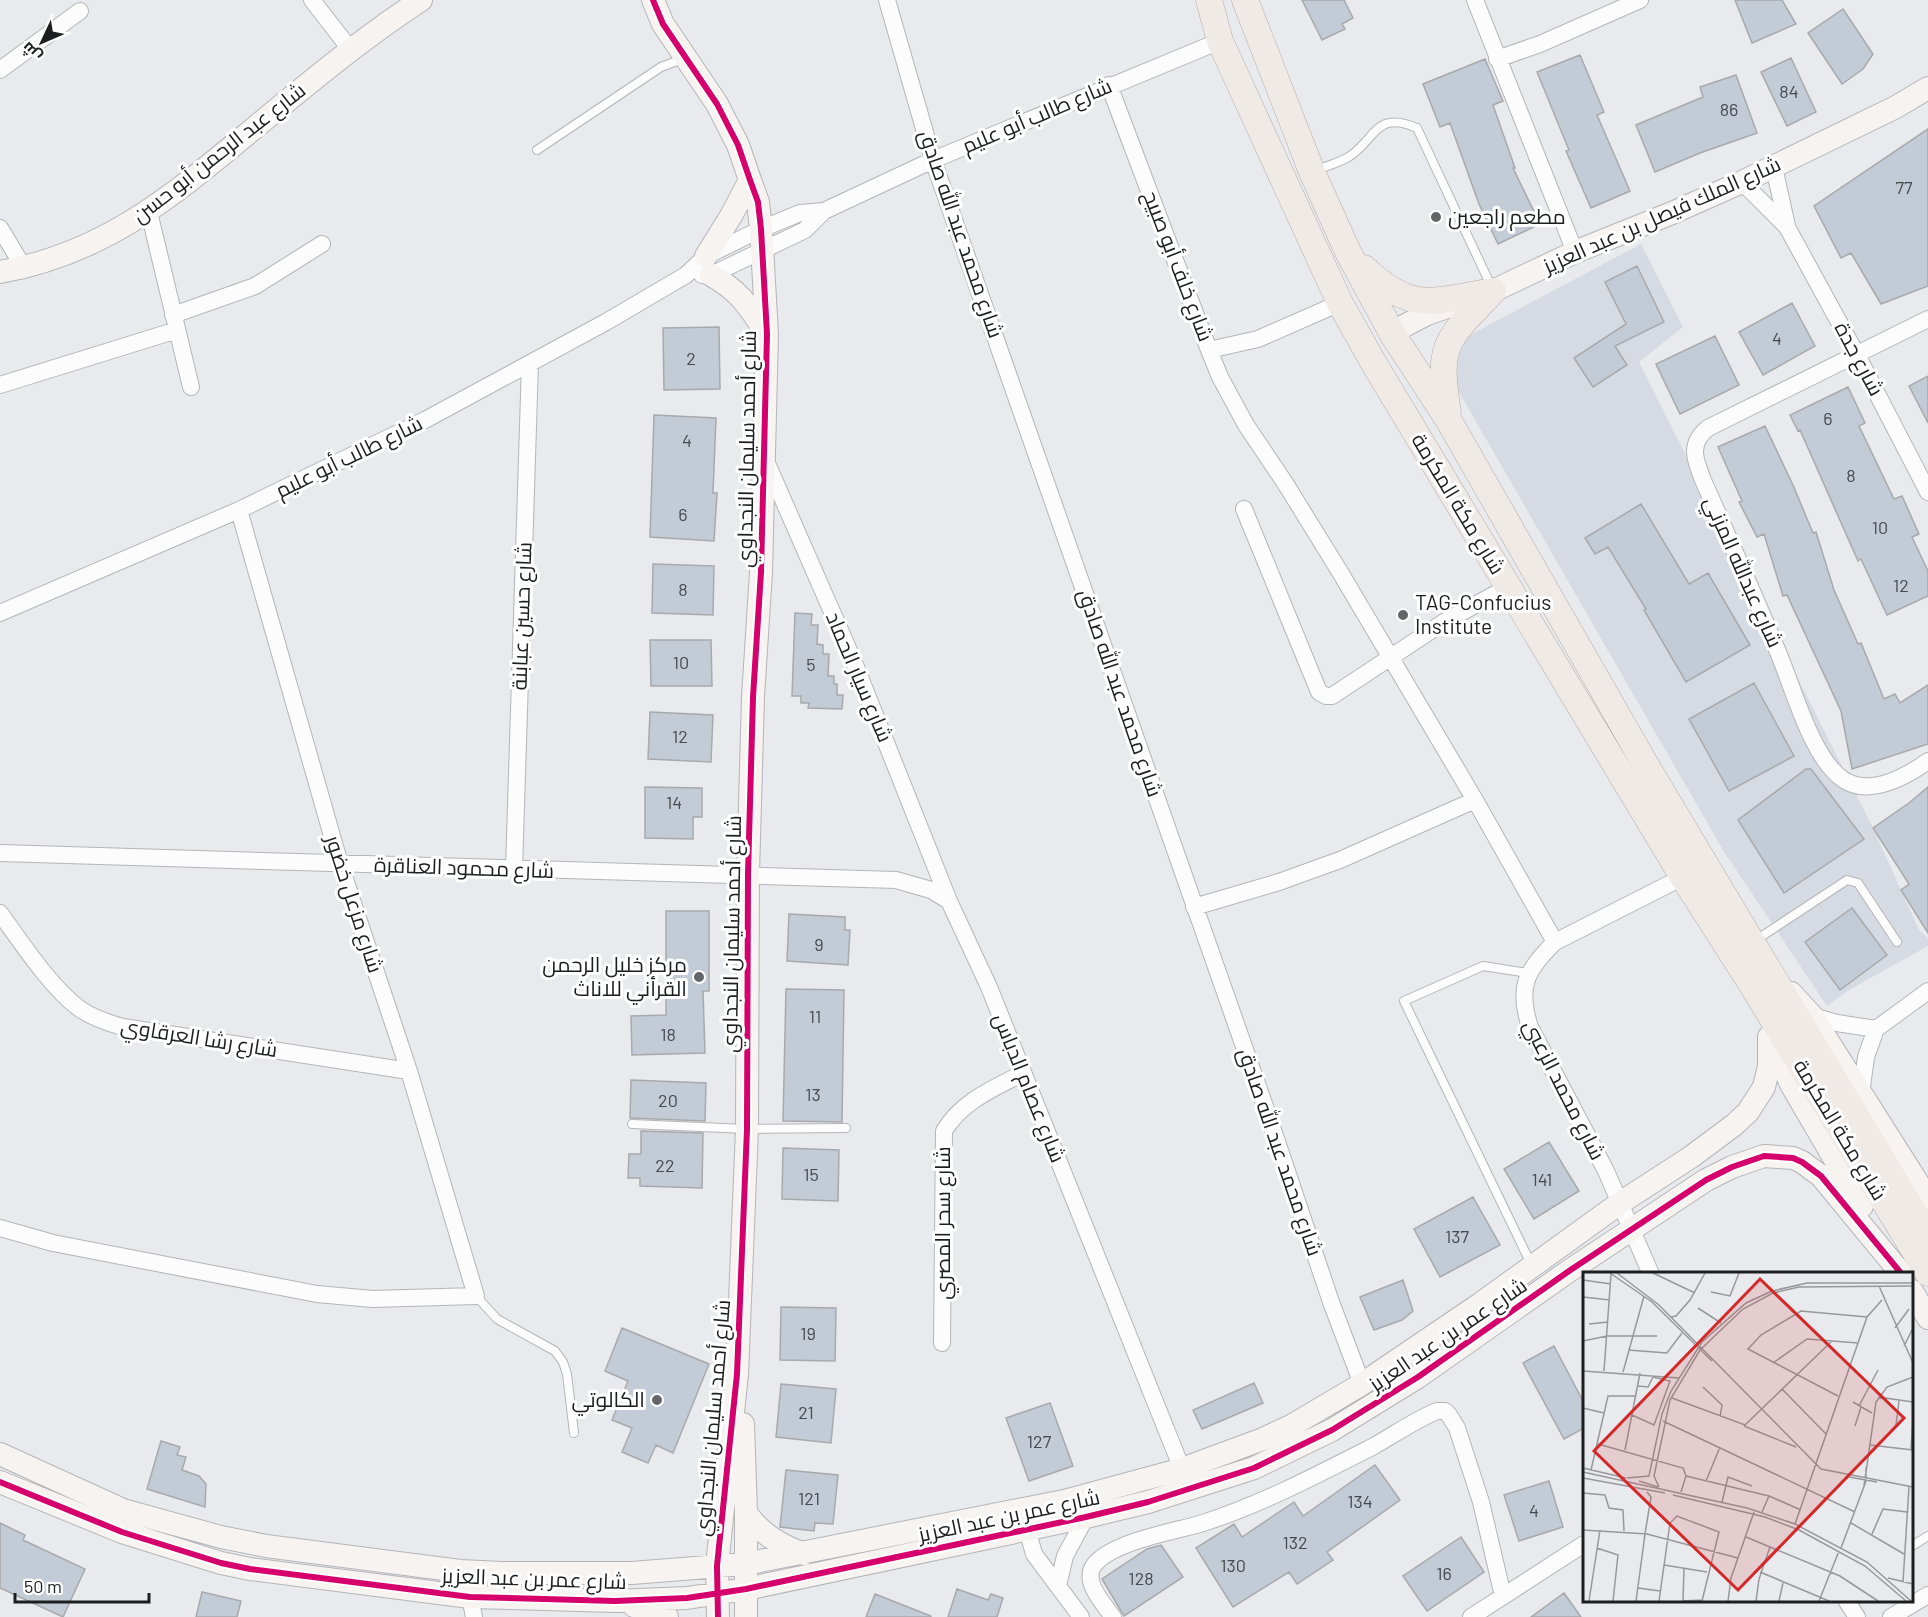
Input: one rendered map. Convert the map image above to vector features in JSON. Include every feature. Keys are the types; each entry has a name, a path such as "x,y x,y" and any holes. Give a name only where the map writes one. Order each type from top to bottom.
{"main road":[{"name":"شارع مكة المكرمة","path":"1209,0 1221,41 1340,303 1373,362 1683,877 1760,976 1928,1236"},
{"name":"شارع مكة المكرمة","path":"1245,0 1312,172 1349,254 1394,335 1449,421 1591,671 1753,942 1760,976 1928,1273"},
{"path":"1349,254 1379,282 1404,298 1434,301 1493,291"},
{"path":"1449,421 1443,372 1445,348 1460,327 1493,291"},
{"path":"1373,362 1382,347 1394,335"}],"street":[{"path":"312,0 350,49"},
{"name":"شارع عبد الرحمن أبو حسن","path":"0,273 63,256 97,241 149,212 193,179 350,49 421,0"},
{"path":"639,0 663,24"},
{"path":"654,0 663,24"},
{"name":"شارع محمد عبد الله صادق","path":"886,0 933,160 1362,1384"},
{"path":"1475,0 1575,252"},
{"path":"1497,58 1540,44 1640,0"},
{"path":"0,70 80,11"},
{"name":"شارع أحمد سليمان النجداوي","path":"663,24 717,104 738,145 758,202 766,334 761,572 753,697 748,874 747,1129 737,1374 717,1566 718,1606"},
{"name":"شارع طالب أبو عليم","path":"0,613 239,510 425,420 686,276 761,240 805,230 824,211 933,160 1109,85 1221,41"},
{"name":"شارع خلف أبو صبيح","path":"1109,85 1209,350 1258,339 1340,303"},
{"name":"شارع الملك فيصل بن عبد العزيز","path":"1394,335 1404,326 1427,314 1493,291 1575,252 1742,182 1896,107 1928,88"},
{"name":"شارع جدة","path":"1774,167 1787,227"},
{"path":"750,180 709,266 741,296 766,334"},
{"name":"شارع جدة","path":"1742,182 1787,227 1928,492"},
{"path":"149,212 191,387"},
{"path":"0,228 24,268"},
{"path":"0,385 175,322 255,286 322,244"},
{"name":"شارع عبدالله المزني","path":"1928,320 1708,428 1697,439 1696,460 1779,653 1814,741 1830,767 1846,782 1870,786 1898,779 1928,761"},
{"path":"1209,350 1220,377 1246,425 1317,533 1475,800 1555,942"},
{"name":"شارع حسين عبابنة","path":"513,869 530,363"},
{"name":"شارع سيار الحماد","path":"763,456 854,662 950,901"},
{"path":"1245,509 1319,693 1326,696 1332,696 1444,622 1508,587"},
{"name":"شارع مزعل خضور","path":"239,510 340,864 409,1071 476,1296"},
{"path":"1194,907 1279,882 1340,860 1475,800"},
{"name":"شارع محمود العناقرة","path":"0,853 748,874"},
{"path":"748,874 896,880 931,890 950,901"},
{"path":"1528,973 1555,942 1683,877"},
{"name":"شارع عصام الدباس","path":"950,901 989,987 1182,1469"},
{"name":"شارع رشا العرقاوي","path":"0,913 33,959 71,1002 83,1011 108,1023 123,1028 409,1071"},
{"name":"شارع محمد الزعبي","path":"1528,973 1524,1008 1530,1027 1620,1203 1650,1272"},
{"name":"شارع مكة المكرمة","path":"1760,976 1812,1017 1928,1199"},
{"name":"شارع مكة المكرمة","path":"1760,976 1769,1036 1792,1086 1899,1272"},
{"path":"1861,1094 1866,1057 1876,1029 1928,991"},
{"path":"1812,1017 1876,1029"},
{"name":"شارع عمر بن عبد العزيز","path":"0,1455 123,1510 221,1537 266,1546 460,1571 632,1573 745,1564 1064,1501 1182,1469 1263,1439 1291,1426 1362,1384 1734,1125 1748,1112 1764,1087 1769,1066 1769,1036"},
{"name":"شارع سحر المصري","path":"942,1343 944,1131 953,1116 966,1105 1023,1073"},
{"name":"شارع عمر بن عبد العزيز","path":"0,1482 122,1532 221,1563 250,1569 472,1607 615,1601 718,1606 746,1589 1086,1517 1217,1482 1264,1464 1332,1430 1418,1377 1706,1180 1732,1167 1764,1156 1793,1158 1812,1168 1836,1192 1899,1272"},
{"path":"0,1228 53,1243 317,1294 373,1299 476,1296"},
{"path":"1913,1294 1928,1318"},
{"name":"شارع أحمد سليمان النجداوي","path":"737,1374 744,1439 746,1617"},
{"path":"1113,1617 1090,1579 1095,1565 1103,1557 1137,1541 1204,1522 1311,1478 1437,1411 1445,1411 1449,1415 1461,1439 1481,1502 1503,1596"},
{"path":"746,1513 768,1536 804,1554"},
{"path":"1058,1586 1065,1556 1086,1517"},
{"path":"1027,1529 1034,1554 1081,1617"},
{"path":"1471,1617 1583,1545"},
{"path":"1891,1617 1928,1595"},
{"path":"615,1601 667,1617"},
{"path":"1847,1602 1857,1617"}],"lane":[{"path":"537,150 661,67 686,58"},
{"path":"1312,172 1350,156 1379,126 1403,122 1417,128 1493,291"},
{"path":"1753,942 1847,880 1858,883 1897,942"},
{"path":"1528,973 1483,966 1404,1001 1532,1266"},
{"path":"632,1124 747,1129 846,1128"},
{"name":"شارع مزعل خضور","path":"476,1296 497,1319 555,1351 563,1362 567,1374 574,1433"},
{"path":"1913,1545 1928,1536"}],"shaded area":[{"path":"1641,244 1683,327 1639,362 1873,828 1919,930 1928,938 1928,946 1849,990 1827,1006 1723,850 1452,380 1457,342"}],"building":[{"path":"1302,0 1344,0 1353,18 1342,24 1345,29 1322,40"},
{"path":"1735,0 1782,0 1796,24 1752,43"},
{"path":"1843,9 1873,54 1863,69 1842,84 1808,33"},
{"path":"1580,55 1604,112 1597,115 1630,191 1591,208 1566,151 1569,150 1537,72"},
{"path":"1791,58 1816,112 1787,126 1761,72"},
{"path":"1485,59 1503,101 1493,105 1515,168 1513,168 1540,224 1498,244 1479,204 1450,123 1440,127 1423,84"},
{"path":"1736,75 1757,133 1655,172 1636,125 1703,97 1700,87"},
{"path":"1928,129 1928,286 1881,304 1851,253 1841,258 1814,206"},
{"path":"1637,266 1664,322 1615,346 1627,365 1593,387 1574,358 1626,324 1605,282"},
{"path":"1792,303 1815,346 1763,375 1739,332"},
{"path":"719,327 720,389 664,390 663,328"},
{"path":"1715,336 1739,385 1680,414 1656,364"},
{"path":"1928,376 1928,423 1909,386"},
{"path":"1848,387 1865,423 1859,426 1894,499 1902,496 1919,534 1912,537 1928,571 1928,596 1887,615 1861,559 1858,561 1800,430 1798,431 1790,415"},
{"path":"654,415 716,418 713,493 717,493 714,541 650,537"},
{"path":"1765,426 1813,533 1816,532 1834,590 1858,644 1861,643 1884,699 1895,694 1900,703 1928,685 1928,744 1852,769 1841,711 1787,595 1783,596 1764,534 1757,537 1739,502 1742,501 1718,447"},
{"path":"1641,504 1689,584 1708,573 1750,645 1686,682 1644,610 1646,609 1608,547 1595,554 1585,538"},
{"path":"653,564 714,566 713,615 652,613"},
{"path":"795,613 812,614 811,625 818,625 817,644 823,645 823,654 829,654 828,676 834,676 837,695 843,695 842,709 808,708 809,703 801,703 801,696 792,696"},
{"path":"650,640 711,640 712,686 651,686"},
{"path":"1754,683 1794,756 1729,791 1689,719"},
{"path":"650,712 713,715 711,762 648,759"},
{"path":"1806,769 1811,769 1864,839 1784,893 1738,820"},
{"path":"645,787 702,788 702,817 693,817 693,839 645,838"},
{"path":"1928,787 1928,933 1901,890 1909,884 1873,828"},
{"path":"1852,908 1887,955 1840,990 1805,942"},
{"path":"666,911 709,911 709,991 703,991 705,1053 632,1055 631,1016 666,1015"},
{"path":"789,914 845,917 845,930 850,930 848,965 787,961"},
{"path":"786,989 844,990 842,1122 783,1121"},
{"path":"631,1080 706,1083 705,1121 630,1118"},
{"path":"641,1131 703,1133 702,1188 640,1186 640,1178 628,1178 629,1154 641,1154"},
{"path":"1549,1142 1579,1191 1534,1219 1504,1169"},
{"path":"783,1148 839,1150 838,1201 782,1199"},
{"path":"1473,1197 1500,1245 1440,1277 1414,1229"},
{"path":"1403,1280 1413,1311 1402,1320 1374,1330 1360,1297"},
{"path":"781,1307 836,1308 835,1361 780,1360"},
{"name":"الكالوتي","path":"622,1328 709,1364 673,1453 656,1445 648,1463 622,1452 632,1428 612,1420 628,1381 605,1371"},
{"path":"1554,1346 1583,1401 1583,1429 1564,1439 1523,1363"},
{"path":"1254,1383 1263,1403 1202,1429 1193,1410"},
{"path":"781,1384 836,1389 831,1443 776,1437"},
{"path":"1050,1403 1073,1466 1029,1481 1006,1418"},
{"path":"161,1441 180,1447 177,1455 186,1457 182,1470 199,1476 206,1484 205,1507 147,1489"},
{"path":"1375,1465 1400,1500 1327,1552 1333,1560 1297,1584 1289,1572 1233,1607 1196,1548 1234,1524 1242,1537 1294,1502 1303,1516"},
{"path":"786,1470 838,1475 833,1524 815,1523 814,1531 780,1527"},
{"path":"1549,1481 1563,1527 1519,1541 1504,1495"},
{"path":"0,1523 25,1535 23,1540 85,1569 63,1617 0,1588"},
{"path":"1461,1537 1484,1572 1427,1611 1403,1576"},
{"path":"1161,1545 1183,1577 1124,1616 1102,1579 1147,1549"},
{"path":"957,1589 988,1600 991,1594 1003,1598 997,1617 948,1617"},
{"path":"202,1592 241,1601 237,1617 196,1617"},
{"path":"1564,1593 1581,1617 1531,1617"},
{"path":"875,1594 931,1616 931,1617 866,1617"}],"cycle path":[{"path":"653,0 663,24 717,104 738,145 758,202 767,334 761,572 753,697 748,874 747,1129 737,1374 717,1566 718,1617"},
{"path":"0,1482 122,1532 221,1563 250,1569 470,1597 615,1601 687,1598 746,1589 1086,1517 1148,1502 1254,1468 1332,1430 1418,1377 1569,1271 1706,1180 1732,1167 1764,1156 1793,1158 1821,1176 1900,1272"}],"place":[{"name":"مطعم راجعين","path":"1436,217"},
{"name":"TAG-Confucius Institute","path":"1403,615"},
{"name":"مركز خليل الرحمن القرأني للاناث","path":"699,977"},
{"name":"الكالوتي","path":"657,1400"}]}
